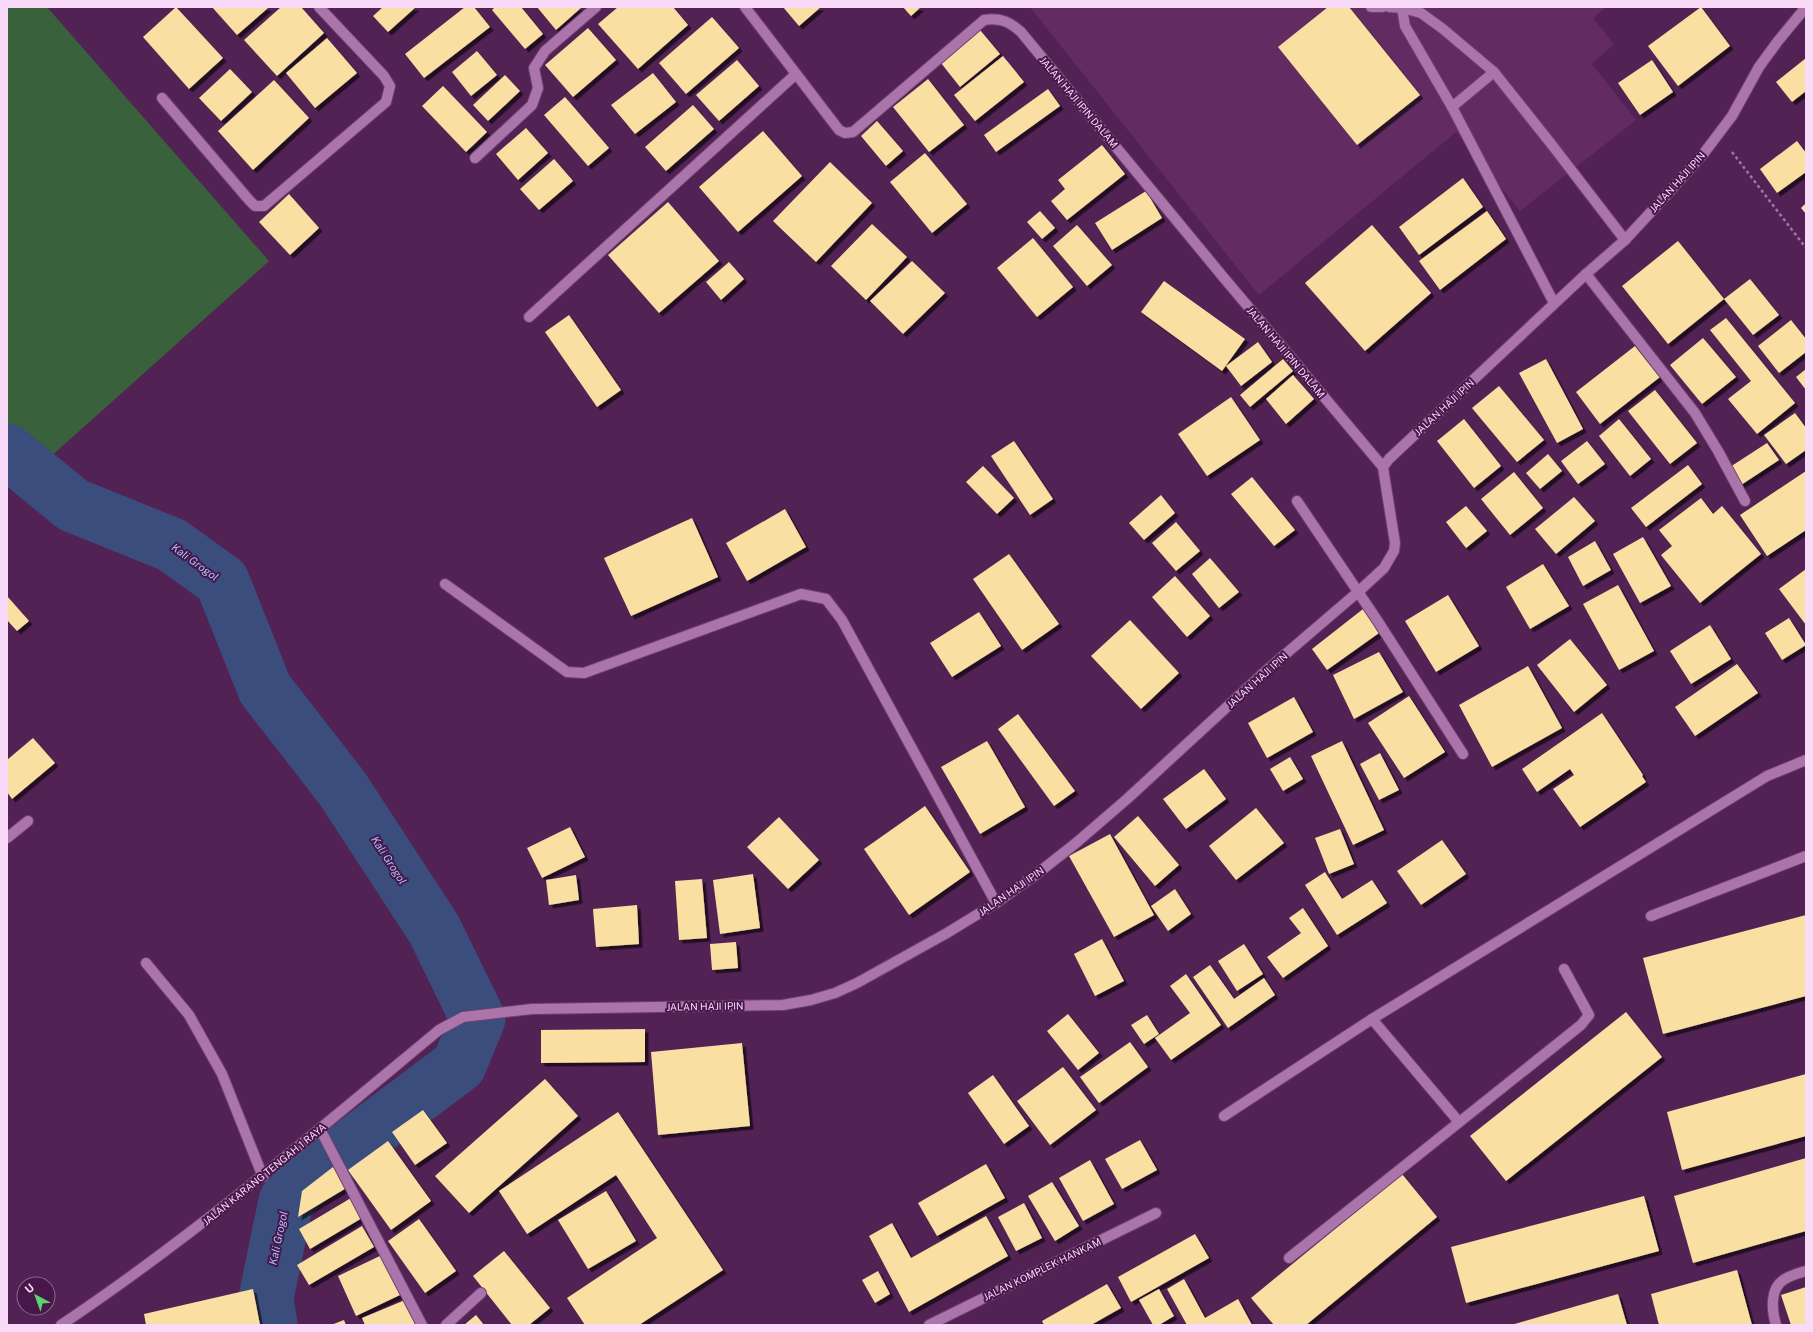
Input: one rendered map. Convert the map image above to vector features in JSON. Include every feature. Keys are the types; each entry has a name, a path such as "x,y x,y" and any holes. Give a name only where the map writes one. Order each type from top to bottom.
{"street":[{"path":"162,98 249,200 255,206 264,206 386,102 389,95 390,86 384,76 319,7"},
{"path":"475,158 532,105 538,88 534,68 544,51 596,7"},
{"name":"JALAN HAJI IPIN DALAM","path":"745,7 839,130 845,133 853,132 984,20 992,18 1004,20 1012,24 1021,32 1224,278 1384,466"},
{"path":"1371,7 1383,7"},
{"path":"1389,7 1402,8 1421,13 1443,28 1494,72 1625,240"},
{"name":"JALAN HAJI IPIN","path":"463,1017 532,1009 783,1005 811,1000 835,993 899,961 996,903 1076,844 1267,670 1384,568 1394,552 1395,543 1384,466 1389,459 1554,303 1625,240 1698,159 1732,116 1770,51 1806,7"},
{"path":"1402,8 1405,26 1452,107 1554,303"},
{"path":"1452,107 1494,72"},
{"path":"529,317 796,74"},
{"path":"1586,274 1695,413 1745,501"},
{"path":"1297,501 1463,754"},
{"path":"445,584 567,672 584,673 801,594 826,599 842,620 996,903"},
{"path":"1224,1116 1372,1019 1767,776 1806,760"},
{"path":"7,838 28,821"},
{"path":"1651,916 1806,856"},
{"path":"146,963 189,1016 222,1074 263,1177"},
{"path":"1289,1258 1581,1025 1589,1015 1564,969"},
{"name":"JALAN KARANG TENGAH 1 RAYA","path":"61,1325 153,1260 263,1177 439,1030 463,1017"},
{"path":"1372,1019 1459,1122"},
{"path":"320,1129 422,1325"},
{"name":"JALAN KOMPLEK HANKAM","path":"929,1325 1156,1213"},
{"path":"1776,1325 1772,1311 1774,1293 1784,1279 1806,1271"},
{"path":"446,1325 481,1293"}],"path":[{"path":"1718,134 1806,248"}],"shaded area":[{"path":"1030,7 1606,7 1593,18 1614,44 1592,64 1636,120 1520,211 1456,132 1259,295"}],"green space":[{"path":"7,7 47,7 269,261 38,468 7,436"}],"building":[{"path":"176,7 223,58 189,89 143,37"},
{"path":"212,7 267,7 268,8 237,35"},
{"path":"281,7 301,7 324,33 277,76 244,40"},
{"path":"383,7 416,7 388,32 373,16"},
{"path":"465,7 474,7 490,27 424,78 405,54"},
{"path":"495,7 521,7 543,34 525,49 492,10"},
{"path":"537,7 582,7 556,30"},
{"path":"618,7 673,7 688,25 638,69 598,24"},
{"path":"783,7 821,7 799,26"},
{"path":"903,7 921,7 911,16"},
{"path":"1328,7 1349,7 1420,95 1357,145 1278,47"},
{"path":"1701,7 1730,46 1678,86 1648,46"},
{"path":"712,17 739,48 686,94 659,63"},
{"path":"588,28 616,60 573,97 545,65"},
{"path":"980,30 1000,54 960,87 941,63"},
{"path":"327,38 357,73 315,108 286,73"},
{"path":"477,51 497,75 471,96 452,72"},
{"path":"1003,56 1024,82 975,121 954,95"},
{"path":"1806,58 1806,91 1792,102 1776,82"},
{"path":"737,60 759,86 719,121 696,95"},
{"path":"1652,60 1673,92 1640,115 1618,83"},
{"path":"230,69 252,92 221,121 199,98"},
{"path":"653,73 676,102 635,134 611,105"},
{"path":"505,75 520,91 488,121 473,105"},
{"path":"928,79 964,125 929,152 893,107"},
{"path":"274,80 309,118 253,170 218,131"},
{"path":"443,86 487,132 466,152 422,106"},
{"path":"1048,89 1060,106 996,152 984,135"},
{"path":"565,97 609,148 588,166 544,115"},
{"path":"693,105 714,129 666,171 645,147"},
{"path":"877,121 903,151 886,166 861,136"},
{"path":"526,128 548,153 518,180 496,154"},
{"path":"763,131 802,176 738,232 699,187"},
{"path":"1797,141 1806,153 1806,172 1777,193 1760,169"},
{"path":"1102,145 1125,174 1067,220 1051,201 1065,189 1058,180"},
{"path":"925,153 967,204 932,233 890,182"},
{"path":"554,159 573,181 539,210 520,189"},
{"path":"830,162 872,203 816,262 773,221"},
{"path":"1463,178 1483,207 1419,255 1399,227"},
{"path":"1146,191 1162,218 1112,250 1095,223"},
{"path":"289,194 319,228 290,255 259,222"},
{"path":"668,202 719,261 659,313 608,255"},
{"path":"1806,203 1806,214 1801,208"},
{"path":"1040,211 1055,228 1042,239 1027,222"},
{"path":"1487,211 1506,239 1440,290 1419,261"},
{"path":"872,224 907,257 866,300 831,266"},
{"path":"1077,225 1112,265 1087,286 1053,246"},
{"path":"1372,225 1431,293 1365,351 1305,283"},
{"path":"1033,238 1073,287 1037,317 997,268"},
{"path":"1678,241 1724,299 1668,344 1622,286"},
{"path":"912,261 945,293 903,334 870,301"},
{"path":"729,262 744,279 721,300 706,282"},
{"path":"1750,279 1779,315 1753,335 1724,299"},
{"path":"1164,281 1245,339 1222,371 1141,312"},
{"path":"569,315 621,390 597,407 545,332"},
{"path":"1726,318 1795,403 1757,434 1728,399 1751,381 1710,330"},
{"path":"1791,320 1806,339 1806,352 1779,373 1758,346"},
{"path":"1703,338 1736,377 1702,404 1670,365"},
{"path":"1258,342 1272,362 1241,386 1226,366"},
{"path":"1635,346 1660,377 1600,424 1576,392"},
{"path":"1283,359 1293,371 1250,407 1240,395"},
{"path":"1546,359 1583,429 1557,443 1519,373"},
{"path":"1806,369 1806,390 1796,377"},
{"path":"1293,375 1314,399 1286,424 1266,399"},
{"path":"1499,386 1544,440 1517,462 1472,408"},
{"path":"1655,390 1697,443 1670,464 1628,411"},
{"path":"1231,397 1260,440 1207,476 1178,434"},
{"path":"1795,413 1806,428 1806,450 1786,464 1764,435"},
{"path":"1464,419 1501,466 1474,488 1437,441"},
{"path":"1619,419 1651,459 1630,476 1599,436"},
{"path":"1014,441 1053,499 1030,515 991,456"},
{"path":"1587,441 1605,464 1578,484 1561,461"},
{"path":"1767,443 1779,460 1741,485 1730,467"},
{"path":"1548,454 1562,471 1540,489 1526,473"},
{"path":"1688,465 1702,484 1646,527 1631,508"},
{"path":"983,466 1014,498 997,514 966,482"},
{"path":"1806,471 1806,530 1767,556 1740,515"},
{"path":"1514,472 1543,508 1510,535 1481,499"},
{"path":"1252,477 1295,530 1274,546 1231,494"},
{"path":"1161,495 1175,513 1144,540 1129,523"},
{"path":"1574,497 1595,521 1556,554 1535,529"},
{"path":"1701,498 1713,514 1722,506 1761,554 1700,603 1661,555 1672,546 1659,530"},
{"path":"1466,506 1487,531 1466,548 1446,522"},
{"path":"785,509 806,547 747,581 726,543"},
{"path":"692,518 718,577 631,616 604,558"},
{"path":"1176,522 1200,551 1176,571 1152,543"},
{"path":"1643,537 1671,586 1640,603 1613,554"},
{"path":"1595,541 1611,570 1583,586 1568,557"},
{"path":"1009,554 1059,624 1022,650 973,579"},
{"path":"1210,558 1239,592 1219,608 1192,574"},
{"path":"1543,564 1569,606 1530,629 1506,587"},
{"path":"1806,569 1806,625 1779,589"},
{"path":"1175,576 1210,616 1187,637 1152,597"},
{"path":"1618,585 1654,651 1619,670 1583,604"},
{"path":"1448,595 1479,646 1436,672 1405,621"},
{"path":"7,596 29,621 17,631 7,620"},
{"path":"1363,609 1379,633 1327,670 1312,649"},
{"path":"979,612 1001,646 952,677 930,643"},
{"path":"1789,618 1806,645 1782,660 1765,633"},
{"path":"1130,620 1179,673 1141,709 1091,656"},
{"path":"1710,625 1731,659 1691,684 1670,651"},
{"path":"1570,639 1607,685 1574,712 1537,665"},
{"path":"1379,652 1403,692 1354,719 1333,675"},
{"path":"1737,664 1758,693 1695,736 1675,707"},
{"path":"1528,666 1562,728 1492,767 1459,705"},
{"path":"1409,696 1445,752 1404,778 1368,723"},
{"path":"1294,697 1313,732 1267,758 1248,723"},
{"path":"1602,713 1643,775 1642,776 1646,782 1580,827 1553,789 1574,775 1570,769 1537,792 1522,769"},
{"path":"1018,714 1075,791 1054,806 998,729"},
{"path":"33,738 55,763 12,799 7,792 7,760"},
{"path":"987,741 1025,807 980,834 941,767"},
{"path":"1342,741 1384,830 1353,845 1311,756"},
{"path":"1380,753 1399,790 1379,800 1360,764"},
{"path":"1290,757 1303,779 1283,791 1270,769"},
{"path":"1204,769 1226,799 1186,829 1163,799"},
{"path":"925,806 970,872 909,915 864,849"},
{"path":"1256,808 1284,843 1236,880 1209,846"},
{"path":"1138,816 1179,865 1155,886 1114,837"},
{"path":"779,817 819,860 788,889 747,847"},
{"path":"570,827 585,857 542,878 527,848"},
{"path":"1340,829 1354,864 1329,874 1315,838"},
{"path":"1110,834 1154,915 1114,937 1069,856"},
{"path":"1442,840 1466,874 1421,905 1397,871"},
{"path":"1325,872 1342,899 1372,880 1387,903 1337,935 1305,885"},
{"path":"753,874 760,928 720,934 713,880"},
{"path":"576,875 579,900 549,905 546,880"},
{"path":"702,879 707,938 679,940 675,881"},
{"path":"1175,889 1191,914 1168,931 1151,906"},
{"path":"637,905 639,944 596,947 593,909"},
{"path":"1303,908 1328,946 1283,978 1267,957 1301,933 1289,918"},
{"path":"1806,915 1806,996 1663,1034 1643,958"},
{"path":"1102,939 1124,981 1095,996 1074,954"},
{"path":"736,942 738,968 712,970 710,944"},
{"path":"1244,944 1263,974 1237,991 1218,961"},
{"path":"1210,965 1234,999 1264,978 1275,995 1228,1028 1193,977"},
{"path":"1186,974 1221,1025 1171,1060 1155,1038 1190,1013 1170,986"},
{"path":"1626,1012 1662,1057 1506,1181 1470,1136"},
{"path":"1068,1014 1099,1053 1078,1070 1047,1031"},
{"path":"1147,1015 1159,1034 1144,1044 1131,1025"},
{"path":"645,1029 645,1062 541,1063 541,1030"},
{"path":"1130,1042 1148,1067 1099,1103 1080,1077"},
{"path":"742,1043 750,1126 658,1135 651,1052"},
{"path":"1063,1067 1096,1110 1050,1145 1017,1101"},
{"path":"1806,1074 1806,1136 1682,1170 1667,1112"},
{"path":"993,1075 1029,1126 1004,1144 968,1093"},
{"path":"545,1079 578,1116 469,1213 435,1176"},
{"path":"423,1110 447,1143 415,1165 392,1132"},
{"path":"618,1112 723,1270 639,1325 585,1325 567,1298 657,1238 616,1175 527,1234 499,1191"},
{"path":"1140,1140 1157,1170 1122,1189 1105,1159"},
{"path":"388,1141 431,1201 391,1230 348,1170"},
{"path":"1806,1158 1806,1231 1693,1263 1674,1196"},
{"path":"1090,1160 1114,1204 1083,1221 1059,1178"},
{"path":"986,1164 1005,1198 937,1236 918,1203"},
{"path":"333,1167 348,1187 298,1217 302,1191"},
{"path":"1402,1174 1437,1217 1306,1325 1274,1325 1251,1298"},
{"path":"1052,1182 1079,1226 1055,1241 1028,1196"},
{"path":"606,1191 636,1241 588,1269 558,1220"},
{"path":"1644,1196 1659,1251 1466,1303 1451,1247"},
{"path":"351,1198 362,1218 310,1249 299,1229"},
{"path":"1024,1203 1042,1238 1016,1251 998,1217"},
{"path":"986,1216 1008,1256 909,1312 869,1236 892,1223 911,1258"},
{"path":"419,1219 456,1271 425,1293 388,1241"},
{"path":"362,1226 374,1247 309,1285 297,1265"},
{"path":"1195,1234 1209,1258 1131,1302 1118,1277"},
{"path":"504,1251 550,1308 529,1325 512,1325 473,1276"},
{"path":"384,1254 402,1294 356,1316 338,1276"},
{"path":"1737,1270 1752,1325 1659,1325 1651,1294"},
{"path":"878,1271 890,1294 875,1303 862,1280"},
{"path":"1184,1279 1205,1318 1238,1299 1252,1325 1187,1325 1167,1289"},
{"path":"1107,1284 1121,1308 1091,1325 1044,1325 1042,1321"},
{"path":"1806,1287 1806,1325 1791,1325 1781,1295"},
{"path":"253,1289 260,1325 146,1325 144,1314"},
{"path":"1159,1289 1174,1316 1159,1325 1153,1325 1139,1300"},
{"path":"1618,1294 1627,1325 1511,1325"},
{"path":"405,1300 416,1325 365,1325 362,1318"},
{"path":"476,1315 484,1325 464,1325"},
{"path":"344,1320 346,1325 331,1325"}],"waterway":[{"name":"Kali Grogol","path":"7,451 73,505 172,545 222,581 265,689 342,788 434,929 478,1019 459,1065 350,1147 315,1170 286,1201 266,1298 270,1325"}]}
